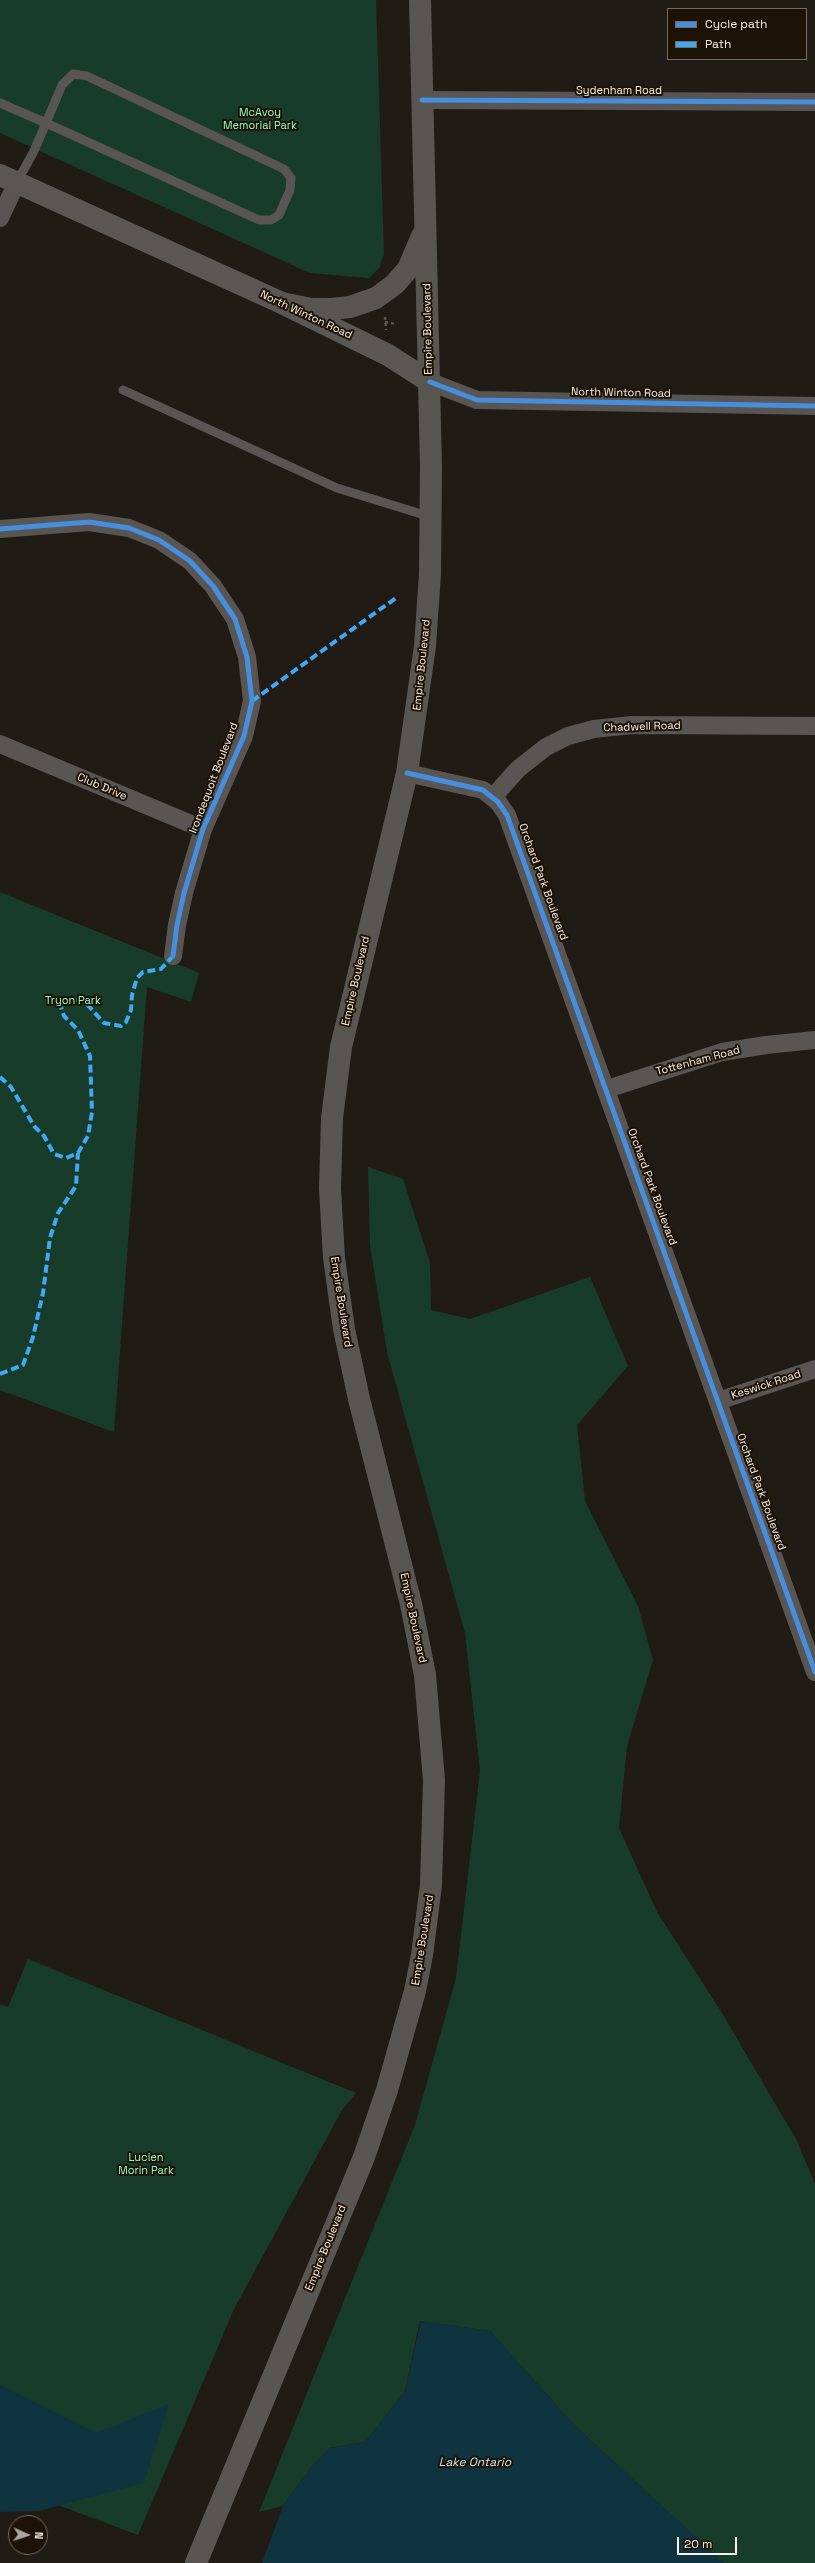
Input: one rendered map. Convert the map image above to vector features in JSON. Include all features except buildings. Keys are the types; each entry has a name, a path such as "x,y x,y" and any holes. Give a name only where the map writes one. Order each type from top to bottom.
{"main road":[{"name":"Empire Boulevard","path":"196,2563 372,2134 407,2024 428,1920 433,1850 434,1787 433,1746 425,1675 411,1604 349,1352 335,1265 331,1210 332,1118 342,1047 407,773 425,646 431,517 430,382 420,0"},
{"name":"North Winton Road","path":"8,179 282,303 388,355 430,382"},
{"path":"282,303 311,309 341,309 367,302 382,295 395,284 413,260 425,219"}],"street":[{"name":"Sydenham Road","path":"422,100 815,102"},
{"path":"0,218 8,179"},
{"name":"North Winton Road","path":"430,382 477,400 815,406"},
{"name":"Irondequoit Boulevard","path":"0,529 89,522 129,528 159,540 190,561 213,586 235,619 247,657 252,701 244,736 203,830 178,918 173,956"},
{"name":"Chadwell Road","path":"493,797 518,769 546,747 568,736 594,729 632,725 815,726"},
{"name":"Club Drive","path":"0,744 203,830"},
{"name":"Orchard Park Boulevard","path":"407,773 470,786 493,797 503,808 510,822 815,1672"},
{"name":"Tottenham Road","path":"607,1089 722,1052 766,1045 815,1040"},
{"name":"Keswick Road","path":"718,1401 815,1369"}],"lane":[{"path":"0,103 46,123 259,220 271,220 279,215 290,190 291,178 284,169 87,76 73,74 62,85 46,123 8,179"},
{"path":"123,390 337,488 431,517"}],"path":[{"path":"385,310 386,336"},
{"path":"386,322 396,324"}],"green space":[{"name":"McAvoy Memorial Park","path":"0,0 376,0 384,254 379,268 369,278 310,273 0,133"},
{"name":"Tryon Park","path":"0,892 199,973 191,1002 147,987 114,1432 0,1390"},
{"path":"368,1167 403,1179 430,1263 431,1310 470,1319 590,1277 628,1366 577,1425 585,1501 638,1606 653,1660 627,1746 619,1828 657,1912 722,2013 797,2141 815,2184 815,2563 724,2563 575,2426 490,2331 420,2321 405,2391 365,2442 329,2448 309,2470 283,2506 259,2512 415,2125 456,1978 480,1771 465,1633 387,1352 370,1245"},
{"name":"Lucien Morin Park","path":"28,1959 356,2093 342,2110 234,2309 138,2535 0,2483 0,2004 8,2007"}],"water":[{"name":"Lake Ontario","path":"421,2321 490,2331 575,2426 724,2563 262,2563 283,2506 309,2470 329,2448 365,2442 405,2391"},
{"path":"0,2385 96,2433 169,2404 144,2483 39,2511 0,2512"}],"marked path":[{"path":"252,701 396,598"},
{"path":"0,1077 11,1087 34,1126 44,1136 54,1154 66,1158 78,1153 88,1136 92,1112 90,1056 78,1030 64,1016 60,1004 63,1000 69,999 84,1001 104,1023 121,1026 126,1022 131,1010 132,995 137,978 143,972 161,969 173,956"},
{"path":"0,1374 23,1365 33,1337 43,1293 50,1238 58,1213 76,1186 78,1153"}],"cycle path":[{"path":"422,100 815,102"},
{"path":"430,382 477,400 815,406"},
{"path":"0,529 89,522 129,528 159,540 190,561 213,586 235,619 247,657 252,701 244,736 203,829 184,893 177,925 173,956"},
{"path":"407,773 483,790 498,802 507,815 815,1672"}]}
